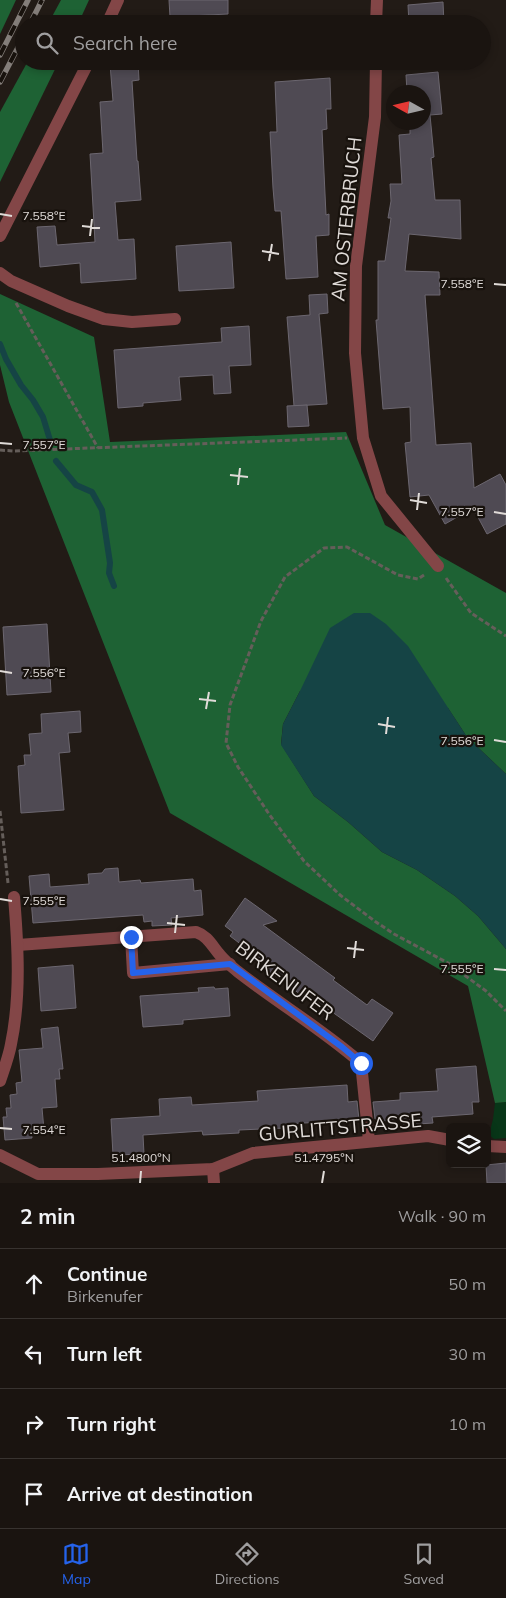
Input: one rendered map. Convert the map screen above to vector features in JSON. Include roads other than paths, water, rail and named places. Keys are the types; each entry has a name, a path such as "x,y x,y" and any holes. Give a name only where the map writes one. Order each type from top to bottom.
{"street":[{"path":"111,15 118,0"},
{"path":"376,15 377,0"},
{"path":"0,236 84,70"},
{"name":"AM OSTERBRUCH","path":"376,70 375,117 356,266 355,353 363,438 380,496 438,566"},
{"path":"0,273 11,281 68,306 104,319 132,322 176,319"},
{"path":"0,1081 11,1045 16,1017 18,945 14,897"},
{"name":"BIRKENUFER","path":"18,945 196,932 207,938 220,955 230,964 361,1063 369,1141"},
{"path":"131,937 133,973 230,964"},
{"name":"GURLITTSTRASSE","path":"0,1155 38,1174 72,1175 212,1169 253,1153 428,1136 446,1139"},
{"path":"491,1146 506,1147"},
{"path":"212,1169 214,1183"}],"water":[{"path":"354,613 370,613 386,624 408,646 467,737 506,774 506,949 478,916 455,896 417,870 382,852 348,822 314,796 281,745 283,724 330,628"}],"waterway":[{"path":"0,344 21,385 43,417 50,440"},
{"path":"56,461 76,485 92,492 102,510 110,563 109,573 114,586"}],"railway":[{"path":"20,15 28,0"},
{"path":"34,15 42,0"},
{"path":"0,55 15,26"},
{"path":"0,82 15,53"}]}
